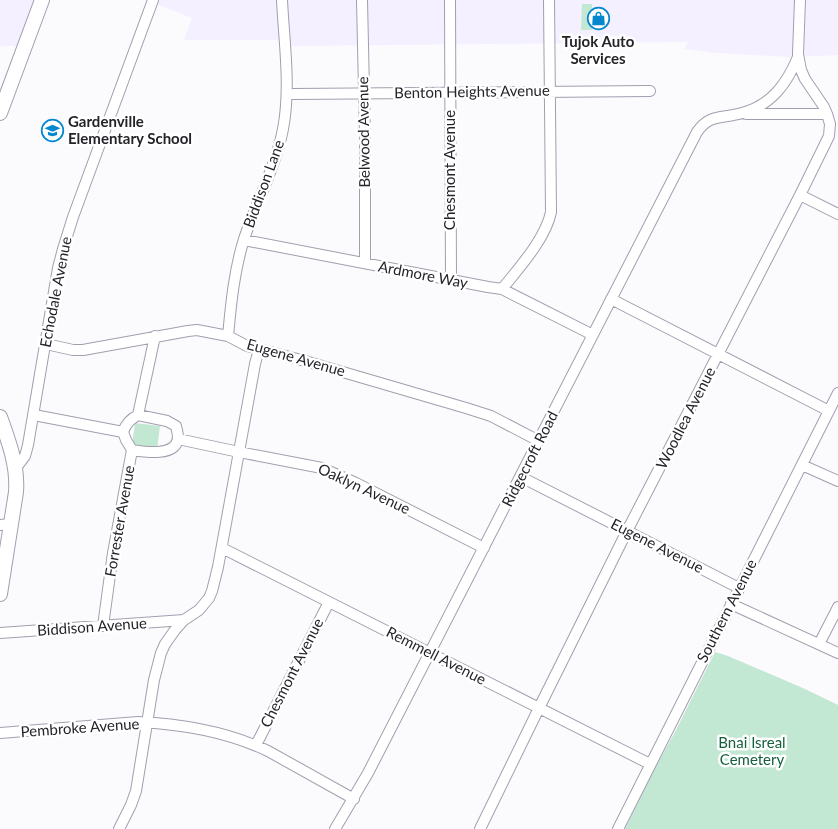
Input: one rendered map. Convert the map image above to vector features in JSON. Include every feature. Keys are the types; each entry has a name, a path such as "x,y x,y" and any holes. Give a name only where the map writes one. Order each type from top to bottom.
{"main road":[{"path":"0,113 42,0"},
{"path":"0,417 8,438 17,481 16,492 6,524 0,594"}],"street":[{"name":"Echodale Avenue","path":"15,469 24,456 28,445 63,249 153,0"},
{"name":"Biddison Lane","path":"228,336 236,272 244,240 278,148 283,128 287,93 282,0"},
{"name":"Belwood Avenue","path":"362,0 365,264"},
{"name":"Chesmont Avenue","path":"450,0 451,280"},
{"path":"502,289 545,232 550,219 549,0"},
{"path":"800,0 798,57 801,70 827,114"},
{"name":"Ridgecroft Road","path":"742,113 766,102 778,92 792,72 798,57"},
{"name":"Benton Heights Avenue","path":"293,94 650,91"},
{"name":"Ridgecroft Road","path":"335,829 354,799 431,653 697,132 706,121 713,118 742,113 827,114"},
{"name":"Woodlea Avenue","path":"480,829 538,708 627,531 800,195 828,136 830,124 827,114"},
{"path":"800,195 838,214"},
{"name":"Ardmore Way","path":"244,240 502,289 593,335"},
{"path":"611,300 829,411"},
{"name":"Eugene Avenue","path":"46,344 73,350 83,350 197,330 228,336 248,346 484,414 539,441"},
{"path":"138,415 155,336"},
{"path":"119,829 136,791 154,680 161,653 170,636 184,620 204,604 212,591 222,548 259,349"},
{"name":"Southern Avenue","path":"618,829 838,393"},
{"path":"34,415 123,432 131,418 138,415 167,421 176,426 178,439 174,446 161,453 132,450"},
{"name":"Forrester Avenue","path":"103,626 113,553 132,450 123,432"},
{"name":"Oaklyn Avenue","path":"178,439 322,468 356,483 484,548"},
{"path":"802,464 838,481"},
{"name":"Eugene Avenue","path":"520,477 739,588"},
{"name":"Remmell Avenue","path":"222,548 650,764"},
{"name":"Chesmont Avenue","path":"256,745 329,602"},
{"path":"731,604 838,653"},
{"path":"819,644 838,607"},
{"name":"Biddison Avenue","path":"0,633 184,620"},
{"name":"Pembroke Avenue","path":"0,733 138,722 206,730 256,745 354,799"}],"shaded area":[{"path":"0,0 42,0 26,46 0,46"},
{"path":"155,0 838,0 838,55 790,57 716,53 684,49 688,42 285,46 284,40 184,40 192,18 154,3"}],"green space":[{"path":"582,4 592,4 592,30 581,30"},
{"path":"135,423 160,426 157,449 132,446"},
{"name":"Bnai Isreal Cemetery","path":"715,652 805,689 838,705 838,829 625,829"}],"place":[{"name":"Tujok Auto Services","path":"598,19"},
{"name":"Gardenville Elementary School","path":"52,131"}]}
